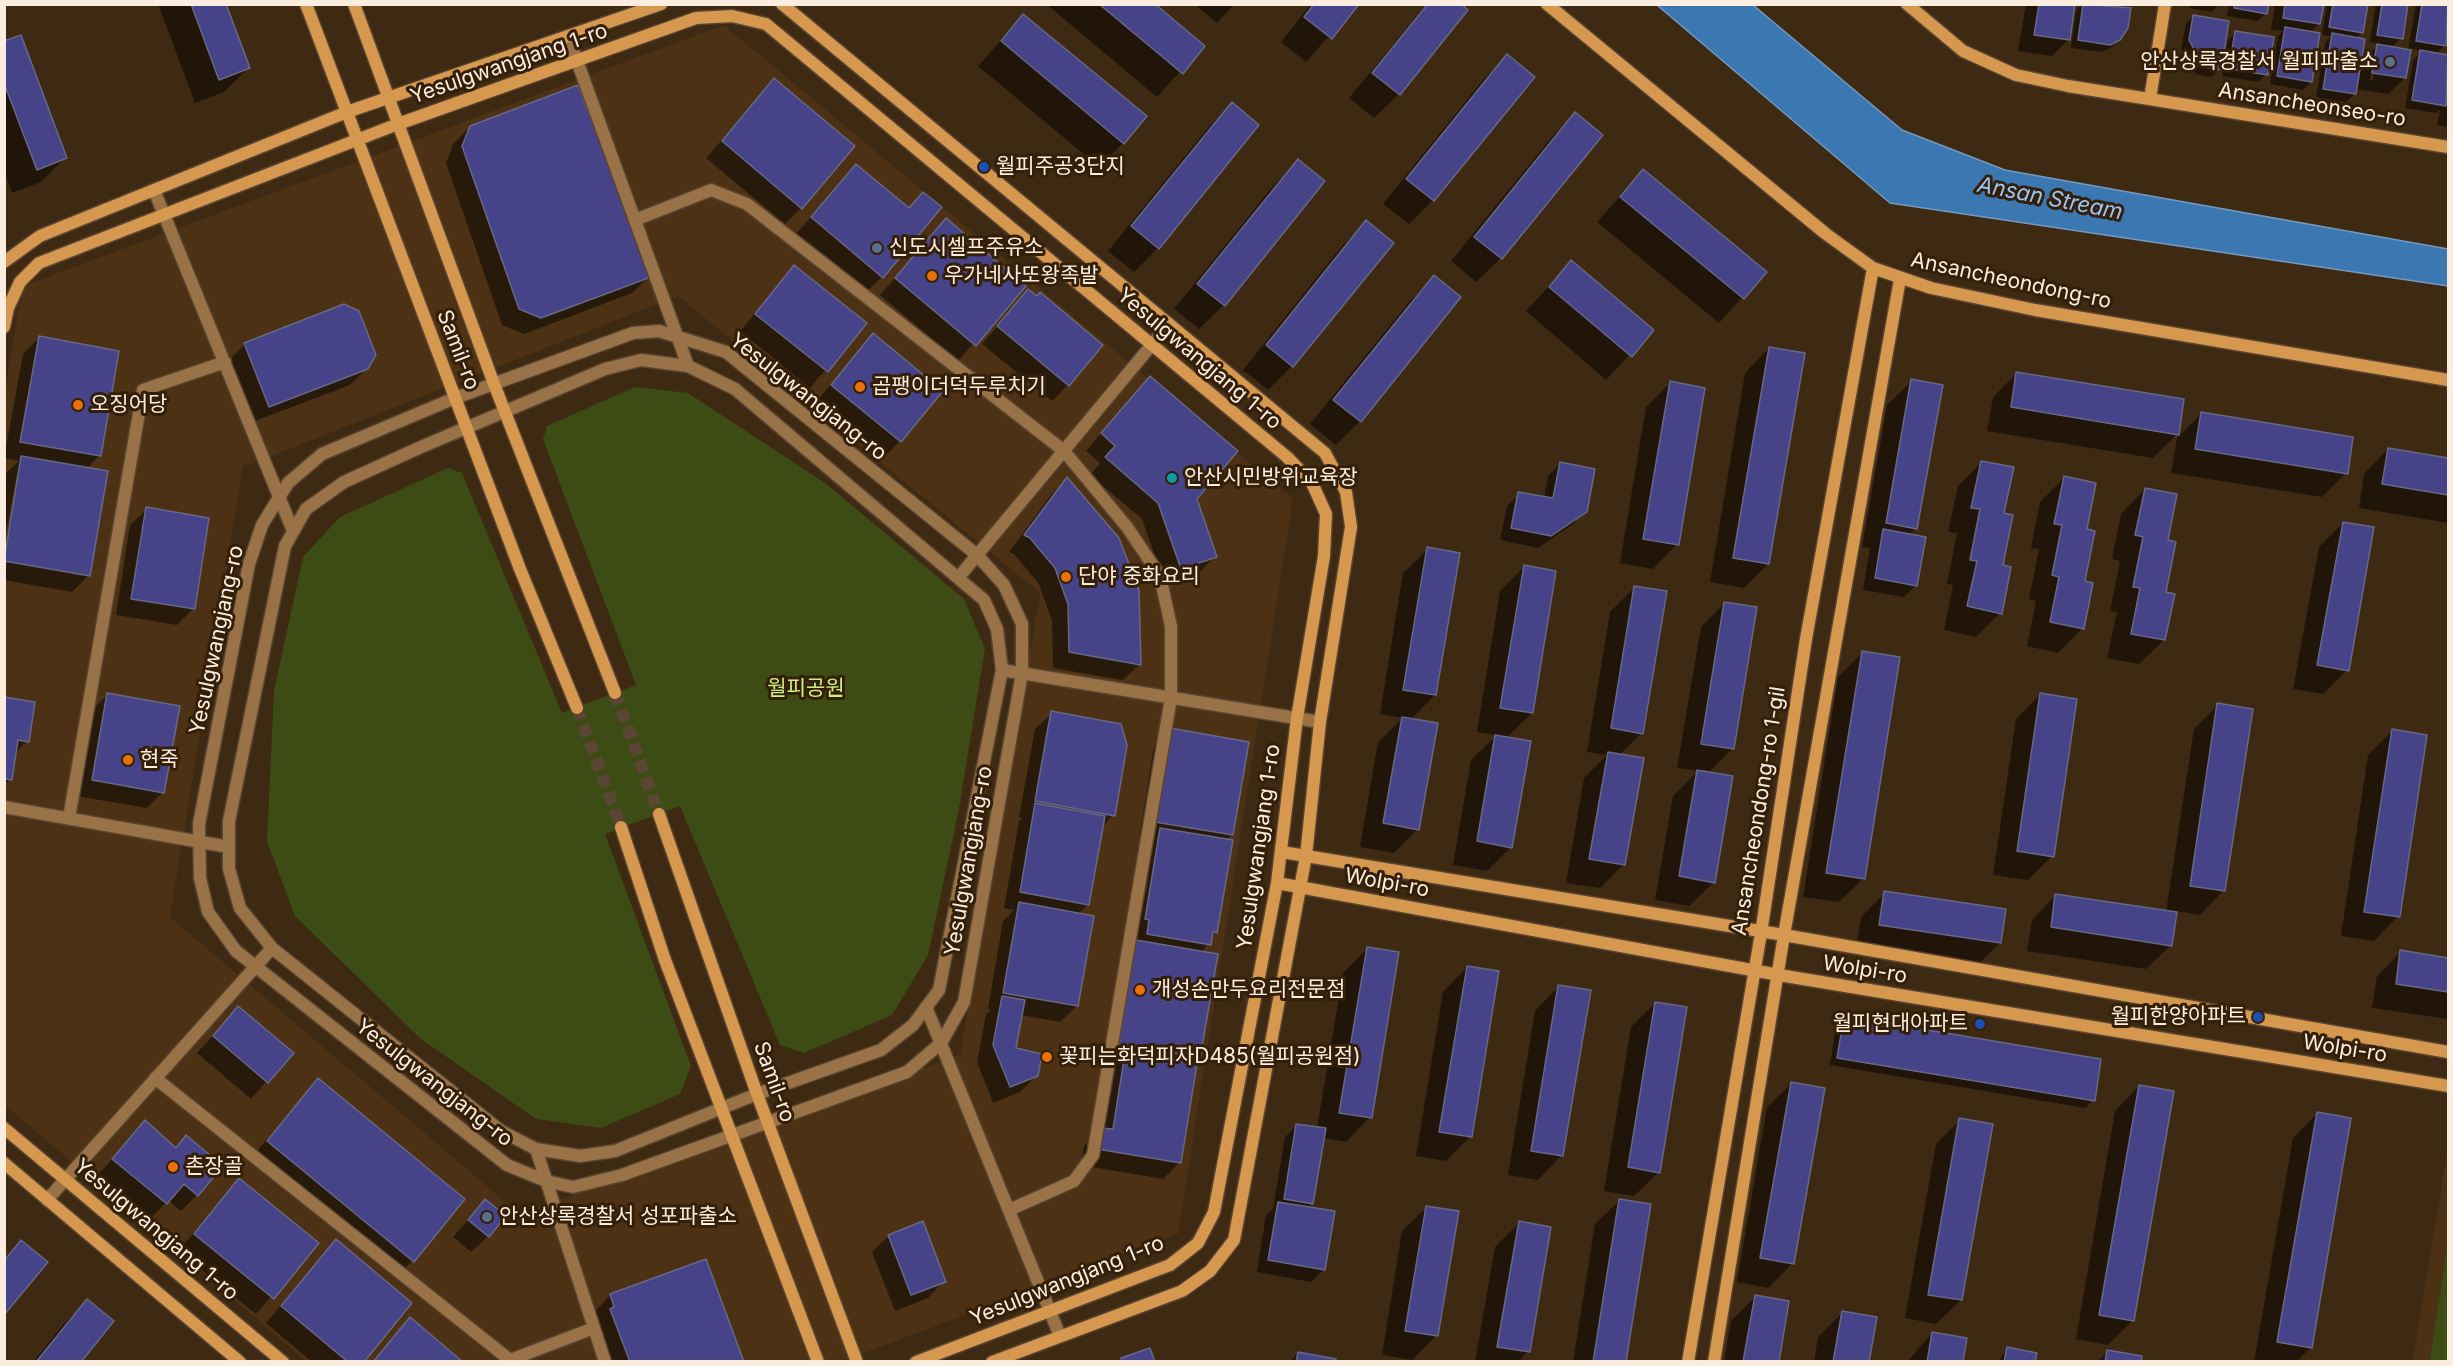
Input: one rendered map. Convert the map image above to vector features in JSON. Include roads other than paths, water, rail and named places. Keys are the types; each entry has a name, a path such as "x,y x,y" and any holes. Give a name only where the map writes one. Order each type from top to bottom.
{"street":[{"name":"Samil-ro","path":"306,4 519,569 577,708"},
{"name":"Samil-ro","path":"354,4 495,384 615,693"},
{"name":"Yesulgwangjang 1-ro","path":"4,262 40,236 347,112 661,4"},
{"name":"Yesulgwangjang 1-ro","path":"782,4 1325,453 1346,492 1351,527 1320,722 1306,856 1234,1240 1210,1271 1182,1291 992,1362"},
{"name":"Ansancheondong-ro","path":"1547,4 1826,234 1873,268 1931,288 2035,309 2448,380"},
{"name":"Ansancheonseo-ro","path":"1907,4 1963,51 2016,75 2448,147"},
{"path":"2150,99 2165,4"},
{"name":"Yesulgwangjang 1-ro","path":"4,327 8,308 20,282 39,263 357,139 577,60 696,18 732,16 766,24 1287,457 1312,483 1326,514 1324,556 1297,718 1277,883 1214,1212 1198,1243 1170,1265 916,1362"},
{"path":"568,36 688,366"},
{"path":"154,190 293,531"},
{"path":"635,220 711,190 747,204 1064,451 1127,527 1160,576 1171,626 1171,698 1093,1155 1074,1181 1009,1210"},
{"name":"Ansancheondong-ro 1-gil","path":"1688,1362 1761,933 1806,639 1873,268"},
{"name":"Ansancheondong-ro 1-gil","path":"1714,1362 1784,935 1900,279"},
{"path":"958,578 1169,324"},
{"name":"Yesulgwangjang-ro","path":"659,331 677,337 726,352 977,555 1004,585 1022,624 1022,674 964,1002 941,1043 907,1072 622,1175 573,1187 546,1181 507,1166 236,951 208,912 200,878 200,824 249,564 262,525 288,483 322,454 455,398 633,333 659,331"},
{"name":"Yesulgwangjang-ro","path":"641,360 688,366 735,389 984,600 997,628 1002,670 939,990 914,1025 881,1050 757,1094 721,1111 615,1151 580,1156 536,1149 501,1131 272,948 240,908 229,869 229,821 280,568 285,546 306,509 344,482 505,410 605,369 641,360"},
{"path":"69,818 143,390 225,362"},
{"path":"1002,670 1320,722"},
{"path":"4,807 229,847"},
{"name":"Samil-ro","path":"659,814 757,1094 857,1362"},
{"path":"621,827 665,960 818,1362"},
{"name":"Wolpi-ro","path":"1282,852 1784,935 2448,1052"},
{"name":"Wolpi-ro","path":"1277,883 1779,975 2448,1086"},
{"path":"47,1200 272,948"},
{"path":"926,1007 1060,1336"},
{"path":"155,1078 510,1360 594,1328"},
{"name":"Yesulgwangjang 1-ro","path":"4,1128 283,1362"},
{"path":"536,1149 605,1362"},
{"path":"4,1163 240,1362"}],"water":[{"name":"Ansan Stream","path":"1657,5 1753,5 1902,130 2005,170 2448,249 2448,286 1890,203"}],"tunnel":[{"path":"615,693 659,814"},
{"path":"577,708 621,827"}],"place":[{"name":"안산상록경찰서 월피파출소","path":"2390,62"},
{"name":"월피주공3단지","path":"984,167"},
{"name":"신도시셀프주유소","path":"877,248"},
{"name":"우가네사또왕족발","path":"932,276"},
{"name":"곱팽이더덕두루치기","path":"860,387"},
{"name":"오징어당","path":"78,405"},
{"name":"안산시민방위교육장","path":"1172,478"},
{"name":"단야 중화요리","path":"1066,577"},
{"name":"현죽","path":"128,760"},
{"name":"개성손만두요리전문점","path":"1140,990"},
{"name":"월피한양아파트","path":"2258,1017"},
{"name":"월피현대아파트","path":"1980,1024"},
{"name":"꽃피는화덕피자D485(월피공원점)","path":"1047,1057"},
{"name":"촌장골","path":"173,1167"},
{"name":"안산상록경찰서 성포파출소","path":"487,1217"}],"park label":[{"name":"월피공원","path":"806,689"}]}
